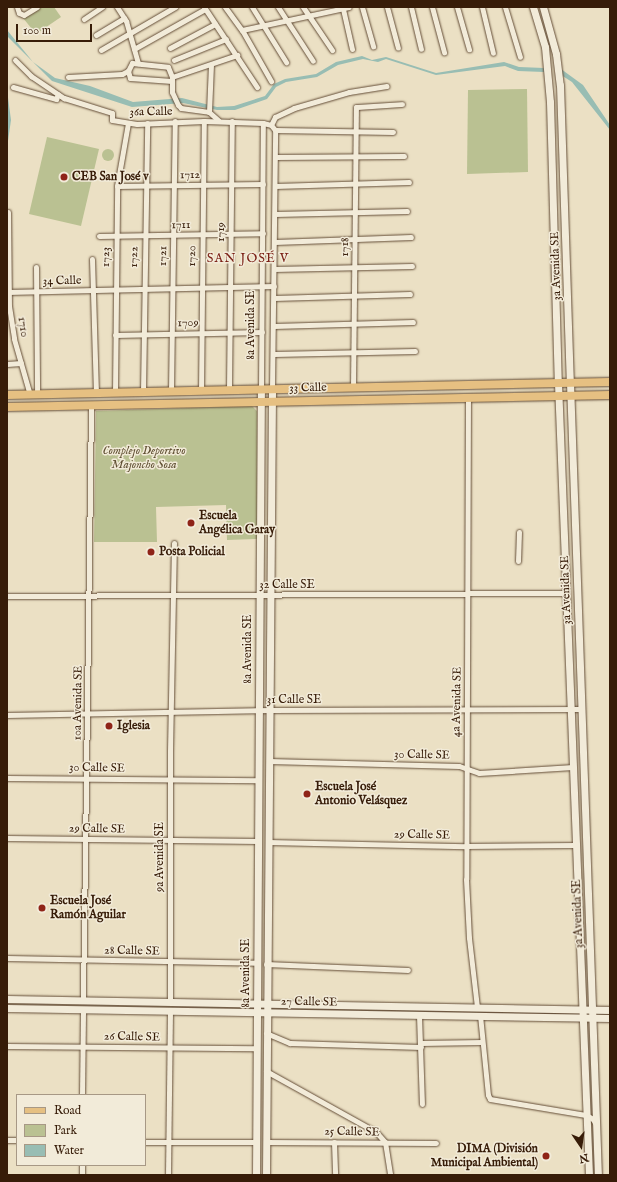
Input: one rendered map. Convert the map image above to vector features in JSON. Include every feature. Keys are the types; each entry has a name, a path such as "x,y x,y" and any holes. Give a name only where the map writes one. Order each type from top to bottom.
{"main road":[{"name":"3a Avenida SE","path":"533,7 547,64 550,102 558,383 589,1175"},
{"name":"3a Avenida SE","path":"542,7 556,54 560,85 598,1175"},
{"name":"33 Calle","path":"7,395 610,382"},
{"name":"8a Avenida SE","path":"256,1175 255,1142 261,390"},
{"name":"8a Avenida SE","path":"266,1175 266,964 272,390"},
{"name":"33 Calle","path":"7,407 610,395"},
{"name":"27 Calle SE","path":"7,999 610,1010"},
{"name":"27 Calle SE","path":"7,1008 610,1018"}],"street":[{"path":"17,7 19,13 24,15 37,7"},
{"path":"84,19 102,7"},
{"path":"117,7 124,18 130,34 138,64"},
{"path":"101,50 175,7"},
{"path":"225,7 242,30 271,81"},
{"path":"252,7 286,62"},
{"path":"278,7 313,61"},
{"path":"303,7 332,50"},
{"path":"242,30 349,7"},
{"path":"362,7 373,46"},
{"path":"388,7 398,48"},
{"path":"411,7 421,49"},
{"path":"432,7 444,52"},
{"path":"457,7 469,49"},
{"path":"482,7 493,53"},
{"path":"505,7 520,57"},
{"path":"134,49 204,8 237,55 257,87"},
{"path":"343,9 352,49"},
{"path":"96,35 124,18"},
{"path":"170,48 215,24"},
{"path":"174,60 226,39"},
{"path":"219,121 209,111 181,108 172,92 172,79 168,67 129,64 128,71 130,78 172,79 237,55"},
{"name":"36a Calle","path":"15,60 31,76 58,94 112,113 112,120 128,123 232,121 271,125"},
{"path":"209,111 211,104 211,65"},
{"path":"68,77 105,76 128,71"},
{"path":"387,86 349,92 294,108 275,117 271,125 275,130 393,132"},
{"path":"12,87 56,99 58,94"},
{"name":"1718","path":"353,388 356,107 402,104"},
{"name":"1721","path":"171,392 175,121"},
{"name":"1720","path":"201,391 204,121"},
{"name":"1719","path":"229,390 232,234 232,121"},
{"name":"1723","path":"115,393 117,186 128,123"},
{"name":"1722","path":"143,392 146,123"},
{"name":"8a Avenida SE","path":"261,390 263,123"},
{"name":"8a Avenida SE","path":"272,390 274,354 275,130"},
{"path":"275,157 404,156"},
{"path":"275,186 409,182"},
{"name":"1712","path":"117,186 263,184"},
{"path":"275,214 407,211"},
{"name":"1710","path":"8,212 8,292 14,339 21,363 33,394"},
{"name":"1711","path":"99,236 262,233"},
{"path":"275,242 411,237"},
{"path":"92,259 96,393"},
{"path":"274,269 412,266"},
{"path":"33,394 37,291 36,267"},
{"name":"34 Calle","path":"8,292 274,286"},
{"path":"274,298 410,294"},
{"path":"274,326 413,322"},
{"name":"1709","path":"115,335 262,332"},
{"path":"7,340 14,339"},
{"path":"274,354 414,351"},
{"path":"7,364 21,363"},
{"name":"4a Avenida SE","path":"468,397 466,846 468,934 477,1007"},
{"name":"10a Avenida SE","path":"83,1000 91,406"},
{"path":"518,561 519,532"},
{"path":"174,543 174,595"},
{"name":"32 Calle SE","path":"7,596 270,595 468,592 566,593"},
{"name":"9a Avenida SE","path":"170,1002 170,780 174,595"},
{"name":"31 Calle SE","path":"7,716 259,710 581,709"},
{"name":"30 Calle SE","path":"268,762 459,766 479,773 573,767"},
{"name":"30 Calle SE","path":"7,778 259,780"},
{"name":"29 Calle SE","path":"7,838 258,841"},
{"name":"29 Calle SE","path":"268,842 466,846 576,845"},
{"name":"28 Calle SE","path":"7,958 257,963"},
{"path":"266,964 408,970"},
{"path":"82,1094 83,1009"},
{"path":"168,1175 170,1011"},
{"path":"419,1014 422,1104"},
{"path":"480,1015 488,1095 490,1099 586,1115 593,1119 596,1129"},
{"path":"266,1033 290,1043 421,1045 482,1042"},
{"name":"26 Calle SE","path":"7,1046 256,1048"},
{"path":"266,1071 376,1132 385,1142 390,1175"},
{"path":"146,1142 255,1142"},
{"name":"25 Calle SE","path":"266,1142 436,1143"},
{"path":"334,1142 335,1175"}],"green space":[{"path":"42,7 54,7 61,17 36,34 23,18"},
{"path":"527,89 528,172 467,174 468,90"},
{"path":"47,137 99,149 81,226 29,214"},
{"path":"106,149 110,149 114,155 110,161 106,161 102,157 102,153"},
{"name":"Complejo Deportivo Majoncho Sosa","path":"252,406 257,411 257,539 227,540 226,505 156,507 157,542 94,542 96,411"}],"water":[{"path":"7,30 33,62 7,36"},
{"path":"362,56 372,60 386,57 436,73 504,62 519,67 544,68 544,72 518,71 505,66 436,75 386,59 378,62 363,59 338,65 317,77 286,82 276,87 267,99 235,110 217,110 183,103 132,107 52,81 33,62 55,78 90,86 133,102 182,98 217,107 234,106 265,96 274,84 285,79 316,74 336,62"},
{"path":"561,69 583,85 610,125 610,130 572,82 558,73"},
{"path":"7,90 11,120 7,148"}],"place":[{"name":"CEB San José v","path":"64,177"},
{"name":"Escuela Angélica Garay","path":"191,523"},
{"name":"Posta Policial","path":"151,552"},
{"name":"Iglesia","path":"109,726"},
{"name":"Escuela José Antonio Velásquez","path":"307,794"},
{"name":"Escuela José Ramón Aguilar","path":"42,908"},
{"name":"DIMA (División Municipal Ambiental)","path":"546,1156"}],"district":[{"name":"SAN JOSÉ V","path":"248,259"}]}
